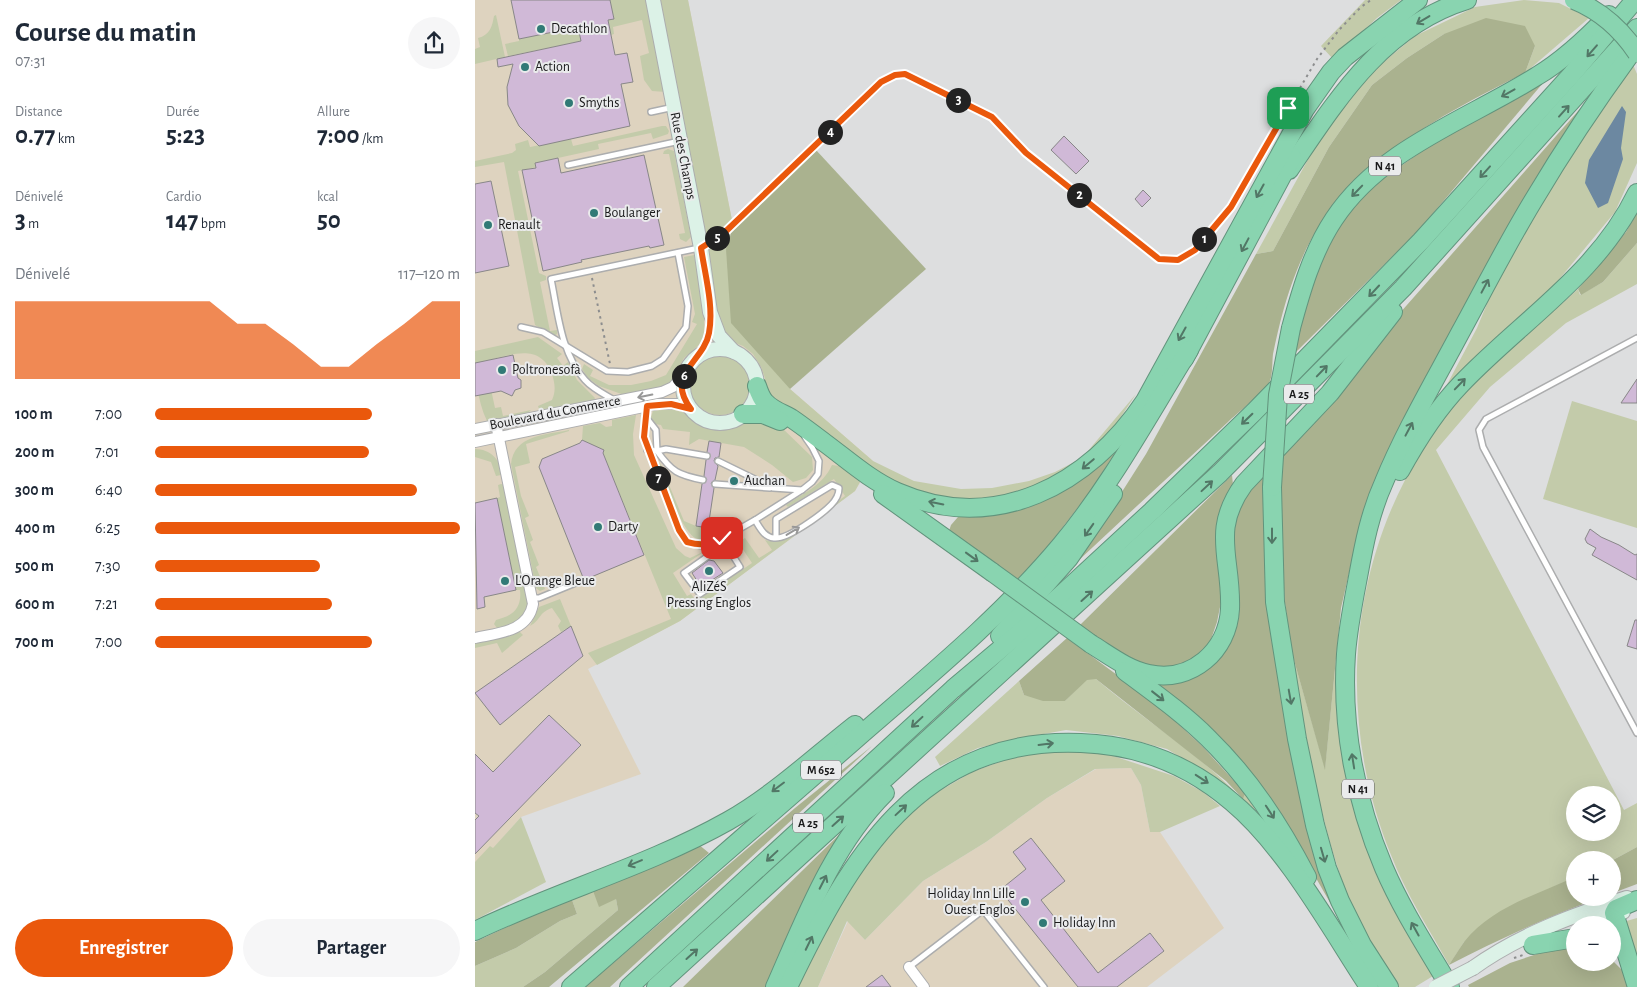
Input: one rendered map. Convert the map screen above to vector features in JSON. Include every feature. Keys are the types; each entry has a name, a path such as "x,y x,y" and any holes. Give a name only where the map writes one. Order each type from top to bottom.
{"highway":[{"path":"757,386 763,400 769,407 792,419 872,478 904,495 945,505 987,506 1023,499 1059,484 1089,463 1138,411 1313,98 1339,62 1419,0"},
{"path":"1277,187 1339,96 1369,62 1386,46 1417,23 1443,9 1467,0"},
{"path":"1574,0 1609,20 1637,53"},
{"name":"N 41","path":"1389,987 1362,945 1339,901 1327,868 1315,825 1297,739 1276,615 1272,566 1272,487 1278,395 1291,328 1309,270 1320,244 1339,212 1360,188 1387,164 1415,145 1549,68 1586,38 1623,0"},
{"name":"A 25","path":"629,987 953,688 1022,631 1152,511 1366,300 1486,170 1635,0"},
{"name":"A 25","path":"656,987 1165,525 1288,406 1403,288 1637,28"},
{"path":"953,688 964,671 1052,580 1098,518 1141,448 1189,350 1310,123 1336,81 1368,39"},
{"path":"1355,591 1365,538 1373,510 1408,431 1535,197 1590,110 1637,45"},
{"path":"1091,644 1131,667 1157,675 1168,676 1191,670 1211,656 1217,648 1228,624 1230,608 1225,534 1229,509 1235,496 1256,471 1330,393 1396,308 1472,223 1542,135"},
{"path":"1355,591 1391,490 1411,452 1433,417 1472,373 1595,258 1617,229 1637,193"},
{"name":"M 652","path":"571,987 990,620 1049,559 1091,506 1128,451 1189,350"},
{"path":"743,414 757,413 769,416 804,437 1091,644 1187,719 1242,774 1261,799 1285,835 1343,947"},
{"name":"N 41","path":"1355,591 1346,653 1345,687 1350,741 1360,797 1372,839 1390,882 1438,979 1449,987"},
{"path":"775,987 822,883 861,819 884,794 1030,657 1052,627"},
{"path":"475,931 682,844 728,821 785,782 901,689 943,663"},
{"path":"788,987 813,935 845,878 865,850 897,814 935,783 965,766 1011,750 1055,743 1093,744 1132,750 1182,768 1219,790 1245,813 1269,840 1297,878 1369,987"},
{"path":"1636,984 1614,915 1616,909 1637,900"},
{"path":"1533,945 1566,940"},
{"path":"1621,959 1636,984"},
{"path":"1438,979 1455,987"}],"street":[{"name":"Rue des Champs","path":"653,0 701,248 710,312 718,335 734,352"},
{"name":"Rue des Champs","path":"699,355 708,338 710,312"},
{"path":"716,349 734,352 743,357 755,375 757,386 754,400 743,414 730,421 716,423 702,418 691,409 683,390 685,372 691,362 699,355 716,349"},
{"name":"Boulevard du Commerce","path":"475,429 667,390 685,372"},
{"name":"Boulevard du Commerce","path":"475,442 646,411 671,404 691,409"},
{"path":"475,638 504,632 519,626 529,616 533,604 496,424"},
{"path":"1473,968 1503,948 1549,927 1637,895"},
{"path":"1614,915 1637,907"},
{"path":"1438,979 1473,968 1566,932"},
{"path":"909,966 924,987"}],"lane":[{"path":"651,112 674,107"},
{"path":"568,165 681,141"},
{"path":"616,401 585,381 565,346 551,280 701,248"},
{"path":"521,327 543,332 607,370 628,372 652,366 663,359 686,326 688,306 678,253"},
{"path":"1637,338 1486,419 1479,430 1483,448 1637,733"},
{"path":"646,411 644,437 647,450 679,530 687,542 701,546 713,544 755,520 813,482 820,468 817,455 804,437"},
{"path":"646,411 656,430 657,451 673,471 703,480"},
{"path":"647,450 657,451 665,449 707,456"},
{"path":"719,461 773,488"},
{"path":"715,484 802,490"},
{"path":"755,520 764,534 781,538 793,533 831,505 839,494 839,488 832,485 776,519"},
{"path":"770,510 776,519 776,538"},
{"path":"713,544 711,554 684,573 700,594 740,567 722,538"},
{"path":"533,598 539,598 578,582"},
{"path":"909,966 983,910 1044,987"}],"path":[{"path":"701,248 723,234 881,82 895,75 905,74 992,117 1026,153 1159,259 1178,260 1195,250 1231,207 1317,59 1339,30 1361,7 1371,0"},
{"path":"590,271 611,371"}],"shaded area":[{"path":"475,0 688,0 733,225 726,249 731,323 790,389 873,461 855,491 680,621 588,669 641,774 521,817 475,869"},
{"path":"1131,768 1141,785 1150,832 1160,832 1224,928 1147,987 818,987 848,921 865,940 923,881 986,842 1047,798 1096,769"}],"green space":[{"path":"610,0 648,0 666,92 652,91 644,80 640,56 649,53 642,20 613,27 614,34 611,35 508,56 505,44 519,41 519,39 613,19"},
{"path":"660,0 688,0 733,225 726,249 790,389 873,461 914,481 961,489 992,488 1029,481 1055,472 1082,458 1136,394 1105,441 1079,465 1039,487 1005,498 970,500 942,498 891,482 771,401 765,389 765,378 761,367 753,354 743,346 733,342 719,328 706,245"},
{"path":"1365,0 1401,0 1377,18 1333,59 1321,46"},
{"path":"1524,0 1559,3 1589,18 1525,73 1535,46 1444,34 1407,58 1372,85 1329,147 1273,251 1256,254 1322,134 1363,79 1415,36 1475,7"},
{"path":"496,15 505,57 475,64 475,49 480,47 478,38 488,33"},
{"path":"1486,18 1525,26 1535,46 1525,73 1456,109 1391,151 1362,176 1336,203 1314,235 1293,280 1280,322 1273,354 1271,377 1267,386 1078,561 1146,454 1256,254 1273,251 1329,147 1372,85 1407,58 1444,34"},
{"path":"1632,62 1637,74 1637,163 1615,212 1537,306 1442,394 1477,328 1501,270 1569,154"},
{"path":"1543,83 1419,230 1293,355 1300,311 1322,254 1342,221 1371,187 1445,135"},
{"path":"1586,102 1358,534 1341,608 1325,770 1292,653 1285,603 1279,519 1281,453 1399,314"},
{"path":"666,126 669,131 668,134 653,139 651,133 598,144 599,149 535,163 536,167 518,171 539,273 546,276 546,280 540,282 550,331 557,330 557,334 554,336 535,325 504,162 475,167 475,161 512,153 516,150 515,144 528,140 530,147 571,139 573,146"},
{"path":"668,149 674,151 691,237 686,242 680,239 679,234 685,233 669,154 663,154"},
{"path":"816,150 926,269 790,389 731,323 726,249 732,230"},
{"path":"1637,212 1637,243 1603,282 1581,295 1578,289 1626,232"},
{"path":"1637,243 1637,284 1566,323 1490,387 1436,450 1611,786 1566,786 1566,841 1621,841 1621,804 1624,810 1637,803 1637,847 1621,856 1621,851 1566,851 1566,882 1464,942 1449,965 1397,869 1375,809 1364,762 1358,714 1357,666 1361,618 1371,571 1385,524 1420,451 1438,423 1453,404 1505,353 1578,289 1580,295 1603,282"},
{"path":"694,255 703,303 705,337 684,358 670,383 662,388 627,396 599,386 588,378 582,369 584,364 593,370 590,376 609,385 631,385 651,381 666,375 697,324 692,322 695,314 684,257"},
{"path":"538,337 562,354 557,358 563,366 568,362 577,380 595,398 593,402 569,408 539,409 538,406 552,400 555,387 552,374 547,364 540,358 532,354 514,354 485,361 495,408 501,407 503,416 531,410 527,414 487,421 477,387 475,351"},
{"path":"720,355 737,360 745,368 750,385 745,402 737,410 720,415 703,410 695,402 690,385 695,368 703,360"},
{"path":"1572,401 1637,421 1637,528 1543,499"},
{"path":"671,409 685,413 695,422 710,429 730,429 747,421 778,424 812,457 813,470 806,478 793,482 772,465 744,447 699,439 689,445 690,432 663,429 661,425 655,424 651,417 653,411"},
{"path":"636,415 633,434 634,455 676,548 690,558 705,551 673,573 687,596 691,594 696,601 752,563 738,542 745,538 759,558 772,550 765,540 774,541 795,533 818,518 845,496 834,479 788,507 786,505 824,478 832,465 839,466 860,482 855,491 680,621 597,665 588,653 671,619 603,453 604,450 582,440 583,426 600,423 606,427 612,426 612,420"},
{"path":"569,430 526,444 530,463 515,467 521,496 529,516 525,518 533,540 530,542 539,565 536,567 545,589 540,591 536,588 511,464 513,454 524,442 541,435"},
{"path":"1129,431 1090,492 1021,581 948,534 951,525 958,517 999,513"},
{"path":"475,449 486,451 494,456 501,470 501,475 496,476 491,462 475,457"},
{"path":"660,463 684,521 696,526 719,528 731,519 719,536 707,540 693,537 681,519 670,495 658,464"},
{"path":"1232,475 1233,485 1222,505 1218,537 1223,592 1217,622 1209,645 1189,663 1164,669 1143,665 1112,651 1080,625"},
{"path":"1263,475 1267,608 1272,643 1298,782 1314,854 1332,906 1285,824 1152,682 1218,658 1235,508"},
{"path":"498,485 505,485 528,604 520,618 508,625 497,628 494,624 496,620 507,616 515,610 520,596 520,590 516,590 497,498 500,497"},
{"path":"560,599 571,626 561,632 558,626 561,621 552,608 530,626 539,607"},
{"path":"520,632 523,635 502,653 497,643 475,648 475,642"},
{"path":"1067,638 1159,706 1203,747 1245,793 1243,799 1226,781 1096,679 1087,680 1065,701 1043,701 1024,695 1019,681"},
{"path":"1338,639 1337,687 1340,732 1346,774 1356,816 1387,896 1408,936 1433,976 1415,987 1396,987 1373,949 1353,909 1338,868 1316,784 1292,653 1325,768"},
{"path":"1087,679 1096,679 1190,752 1242,799 1245,793 1258,814 1247,808 1201,770 1167,749 1118,736 1066,730 978,748 940,766 935,757 1019,681 1024,695 1065,701"},
{"path":"872,746 610,987 585,987 795,808"},
{"path":"1030,751 1098,751 1174,776 1203,792 1220,806 1160,832 1150,832 1141,785 1131,768 1095,769 1047,798 986,842 923,881 865,940 847,921 818,987 795,987 837,908 882,840 931,796 972,772"},
{"path":"521,817 546,882 475,920 475,862 490,846 493,848"},
{"path":"846,828 790,929 766,987 683,987"},
{"path":"698,844 709,853 549,987 523,987 545,972 618,910 616,899 599,907 592,888"},
{"path":"1637,847 1637,884 1621,890 1621,856"},
{"path":"1566,881 1566,906 1579,906 1523,929 1449,965 1464,942 1475,930 1501,911"},
{"path":"592,888 616,899 618,910 545,972 523,987 475,987 475,966 516,948 560,921 577,914 571,897"},
{"path":"571,897 577,914 560,921 516,948 475,966 475,942"},
{"path":"1637,918 1637,967 1623,922"},
{"path":"1566,948 1566,971 1621,971 1621,969 1630,987 1469,987 1468,985 1510,963 1543,952"}],"water":[{"path":"1622,106 1626,112 1621,148 1623,159 1608,203 1598,208 1585,183 1589,160"}],"building":[{"name":"Smyths","path":"511,0 610,0 614,19 608,20 615,55 627,53 633,82 621,84 630,126 539,146 519,126 508,105 507,87 513,64 498,67 497,59 581,41 578,27 519,39"},
{"path":"1064,136 1089,161 1076,174 1051,150"},
{"name":"Boulanger","path":"644,155 664,245 650,248 649,246 581,260 582,262 543,271 522,170 536,168 535,163 558,158 561,173"},
{"name":"Renault","path":"491,181 509,266 475,273 475,184"},
{"path":"1143,190 1151,198 1142,207 1135,199"},
{"name":"Poltronesofà","path":"513,355 518,378 521,380 521,388 515,390 512,396 501,391 475,396 475,363"},
{"path":"1637,379 1637,403 1621,403"},
{"name":"Darty","path":"582,440 604,450 603,453 644,555 584,580 539,467 542,459 580,443"},
{"path":"709,441 721,443 719,457 715,458 714,461 718,466 715,480 711,483 714,488 708,528 696,526 702,484 707,480 704,476 706,460 711,456 707,452"},
{"path":"497,498 516,590 484,597 485,607 477,609 475,503"},
{"path":"1590,529 1601,537 1635,555 1637,554 1637,580 1592,555 1596,548 1587,543 1585,539"},
{"path":"709,560 714,561 723,573 701,587 692,573"},
{"path":"1635,620 1637,620 1637,649 1627,646"},
{"path":"571,626 583,656 500,725 475,693"},
{"path":"549,715 581,745 475,854 475,820 479,816 475,813 475,754 493,772"},
{"path":"1031,838 1065,881 1041,900 1098,973 1150,933 1164,951 1117,987 1078,987 1000,890 1026,869 1013,852"},
{"path":"882,975 891,987 866,987"}],"place":[{"name":"Decathlon","path":"541,29"},
{"name":"Action","path":"525,67"},
{"name":"Smyths","path":"569,103"},
{"name":"Boulanger","path":"594,213"},
{"name":"Renault","path":"488,225"},
{"name":"Poltronesofà","path":"502,370"},
{"name":"Auchan","path":"734,481"},
{"name":"Darty","path":"598,527"},
{"name":"AliZéS Pressing Englos","path":"709,571"},
{"name":"L'Orange Bleue","path":"505,581"},
{"name":"Holiday Inn Lille Ouest Englos","path":"1025,902"},
{"name":"Holiday Inn","path":"1043,923"}],"route":[{"path":"722,538 713,544 701,546 687,542 679,530 647,450 643,427 647,406 678,404 691,409 684,397 683,379 689,365 699,355 707,342 710,326 710,312 701,248 723,234 881,82 895,75 905,74 992,117 1026,153 1159,259 1168,261 1178,260 1195,250 1231,207 1288,108"}]}
